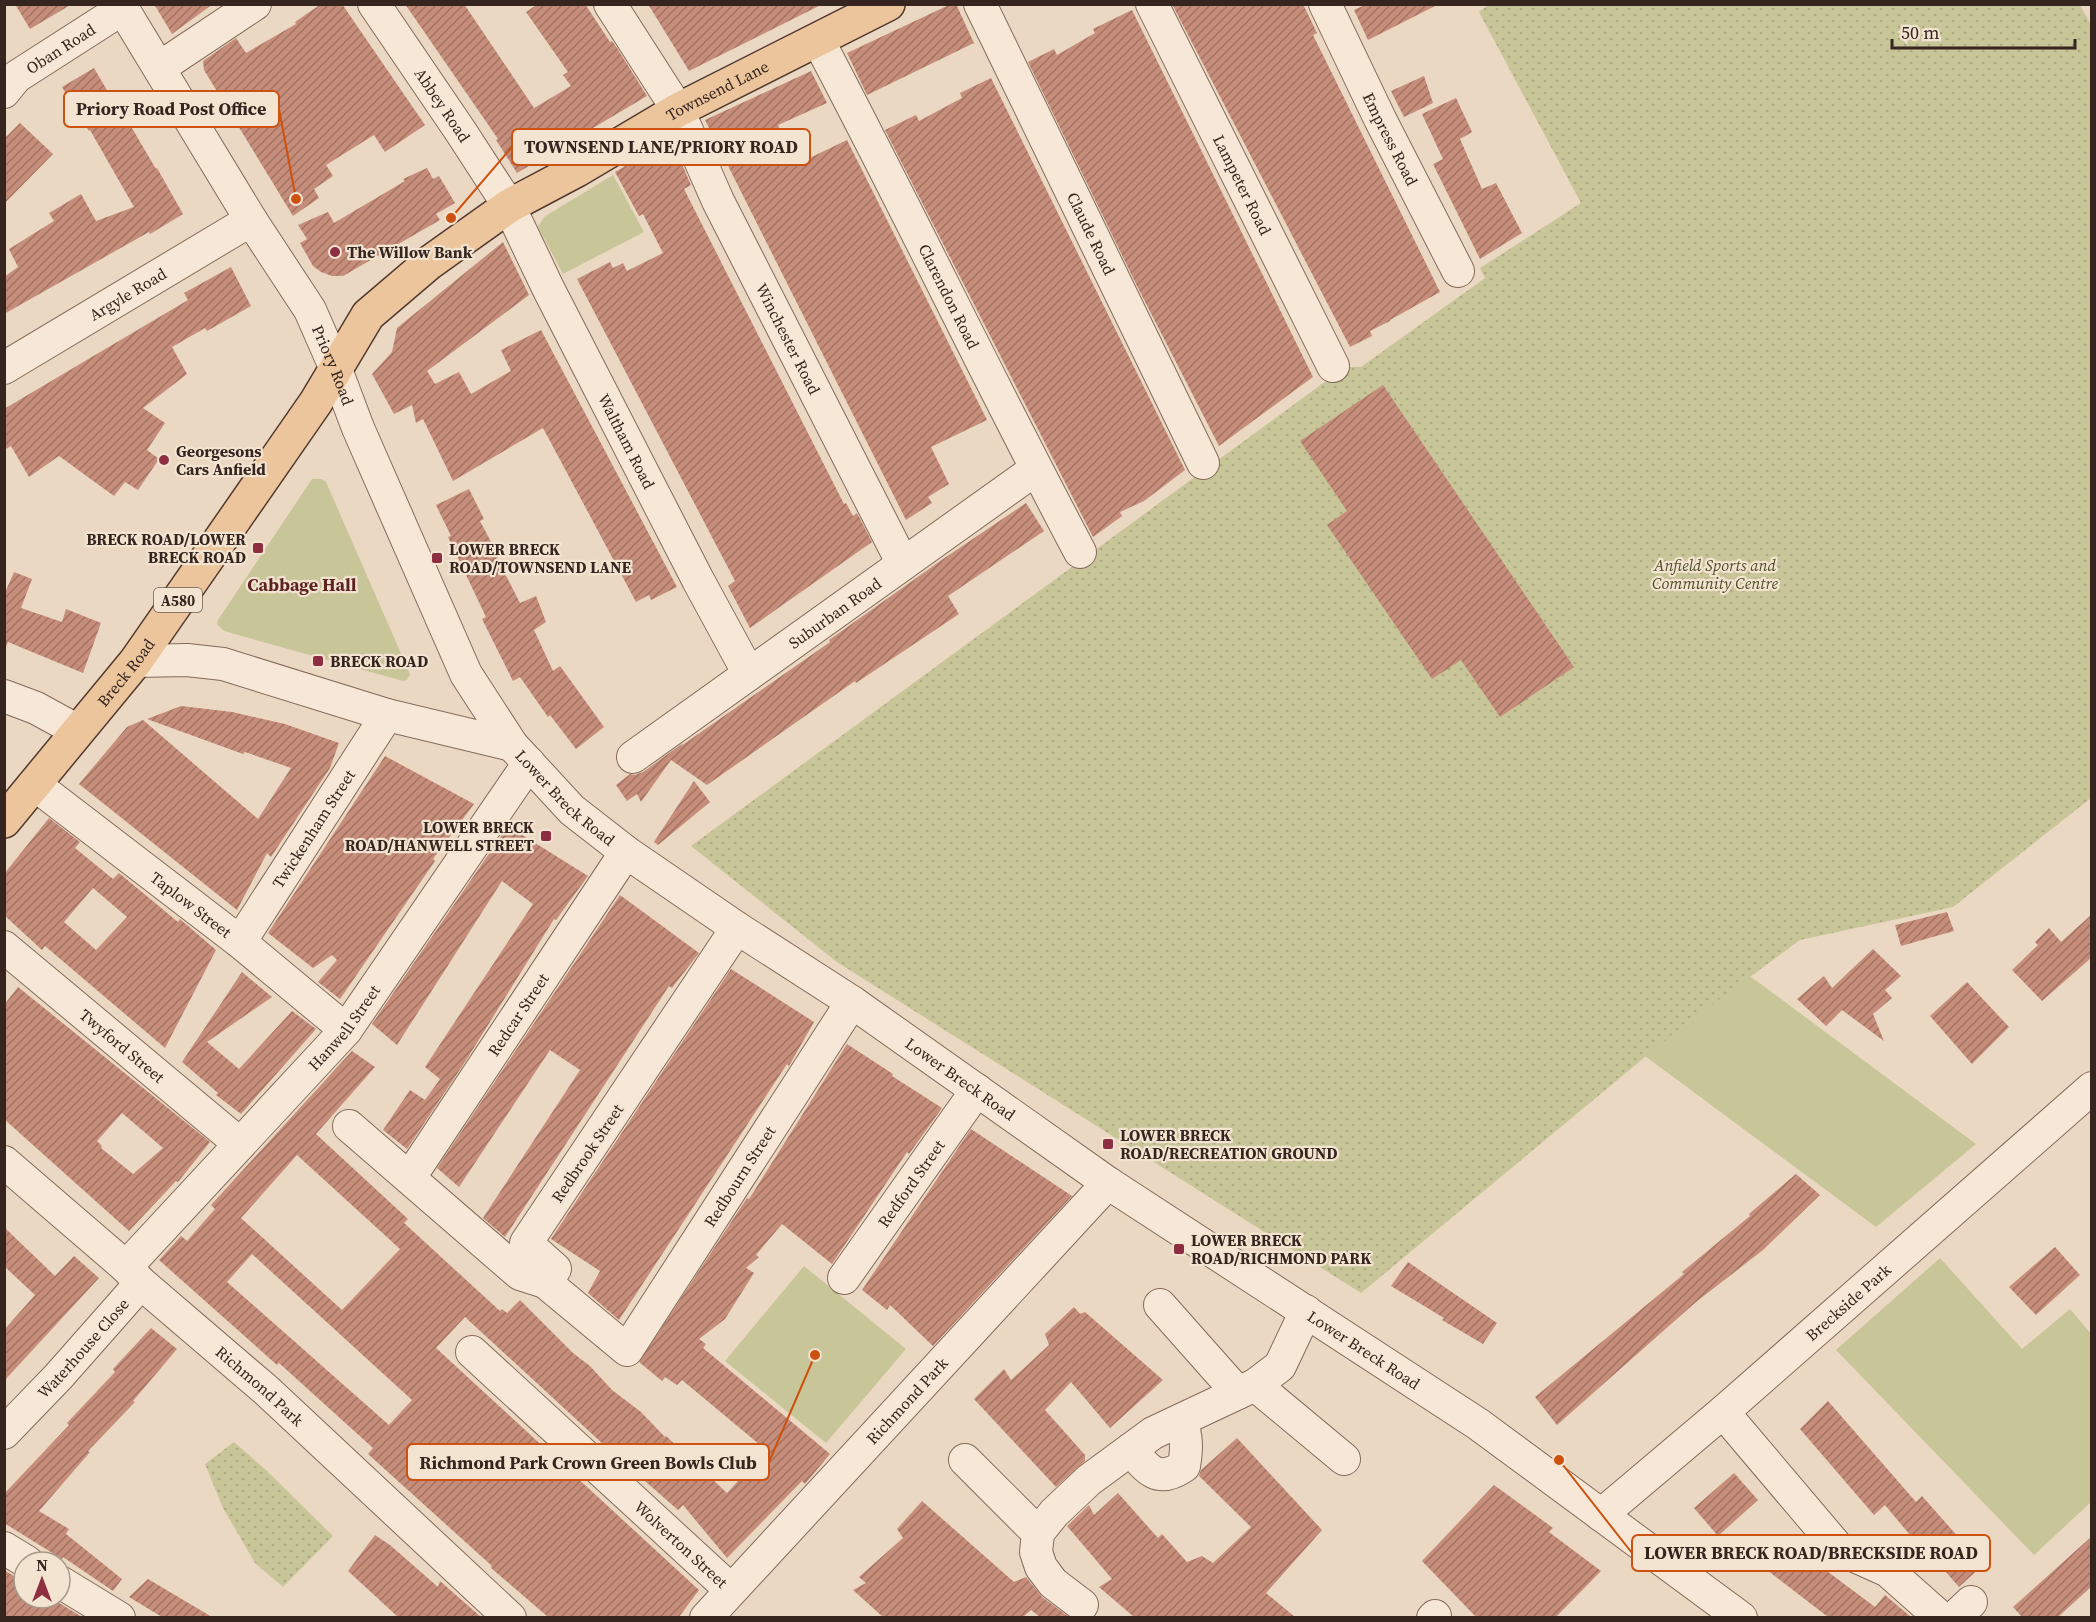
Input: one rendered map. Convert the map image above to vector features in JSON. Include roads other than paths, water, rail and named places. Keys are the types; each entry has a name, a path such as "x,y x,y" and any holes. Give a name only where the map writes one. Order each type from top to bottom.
{"main road":[{"name":"Townsend Lane","path":"335,367 368,315 429,263 509,206 577,170 678,111 818,40 870,8"},
{"name":"Breck Road","path":"4,821 136,661 316,402 335,367"}],"street":[{"path":"159,68 255,4"},
{"name":"Abbey Road","path":"374,4 509,206"},
{"name":"Winchester Road","path":"610,4 678,111 718,201 903,564"},
{"name":"Claude Road","path":"980,4 1203,463"},
{"name":"Lampeter Road","path":"1152,4 1333,366"},
{"name":"Empress Road","path":"1325,4 1380,119 1458,271"},
{"name":"Priory Road","path":"121,7 251,220 310,310 448,637 466,674 520,754"},
{"name":"Oban Road","path":"4,92 16,77 121,7"},
{"name":"Clarendon Road","path":"818,40 1080,552"},
{"name":"Waltham Road","path":"509,206 548,288 692,570 749,674"},
{"name":"Argyle Road","path":"4,368 251,220"},
{"name":"Suburban Road","path":"633,757 1036,469"},
{"name":"Lower Breck Road","path":"136,661 187,660 223,664 520,754 573,810 626,852 737,928 852,1002 1108,1183 1478,1424 1741,1617"},
{"path":"4,696 36,708 78,732"},
{"name":"Twickenham Street","path":"240,942 387,715"},
{"name":"Hanwell Street","path":"133,1275 240,1144 346,1030 520,754"},
{"name":"Taplow Street","path":"34,784 240,942 346,1030"},
{"name":"Redcar Street","path":"410,1177 626,852"},
{"name":"Redbrook Street","path":"545,1282 555,1269 526,1243 737,928"},
{"name":"Twyford Street","path":"4,947 240,1144"},
{"name":"Redbourn Street","path":"545,1282 627,1350 852,1002"},
{"name":"Breckside Park","path":"1601,1515 1723,1412 2091,1088"},
{"name":"Redford Street","path":"844,1278 977,1090"},
{"path":"349,1126 520,1274 545,1282"},
{"name":"Richmond Park","path":"4,1162 266,1390 510,1617"},
{"name":"Richmond Park","path":"706,1617 1108,1183"},
{"name":"Waterhouse Close","path":"11,1416 133,1275"},
{"path":"1160,1305 1247,1389 1344,1459"},
{"path":"1082,1605 1053,1583 1041,1567 1036,1552 1038,1533 1054,1513 1089,1480 1153,1433 1247,1389 1280,1366 1306,1311"},
{"name":"Wolverton Street","path":"472,1352 731,1590"},
{"path":"1723,1412 1839,1549 1888,1571 1941,1617"},
{"path":"1131,1449 1143,1465 1158,1474 1172,1474 1184,1466 1187,1450 1187,1436 1181,1420"},
{"path":"965,1460 1038,1533"},
{"path":"72,1589 119,1617"}],"place":[{"name":"Priory Road Post Office","path":"296,199"},
{"name":"TOWNSEND LANE/PRIORY ROAD","path":"451,218"},
{"name":"The Willow Bank","path":"335,252"},
{"name":"Georgesons Cars Anfield","path":"164,460"},
{"name":"BRECK ROAD/LOWER BRECK ROAD","path":"258,548"},
{"name":"LOWER BRECK ROAD/TOWNSEND LANE","path":"437,558"},
{"name":"BRECK ROAD","path":"318,661"},
{"name":"LOWER BRECK ROAD/HANWELL STREET","path":"546,836"},
{"name":"LOWER BRECK ROAD/RECREATION GROUND","path":"1108,1144"},
{"name":"LOWER BRECK ROAD/RICHMOND PARK","path":"1179,1249"},
{"name":"Richmond Park Crown Green Bowls Club","path":"815,1355"},
{"name":"LOWER BRECK ROAD/BRECKSIDE ROAD","path":"1559,1460"}],"district":[{"name":"Cabbage Hall","path":"302,584"}],"park label":[{"name":"Anfield Sports and Community Centre","path":"1715,574"}]}
